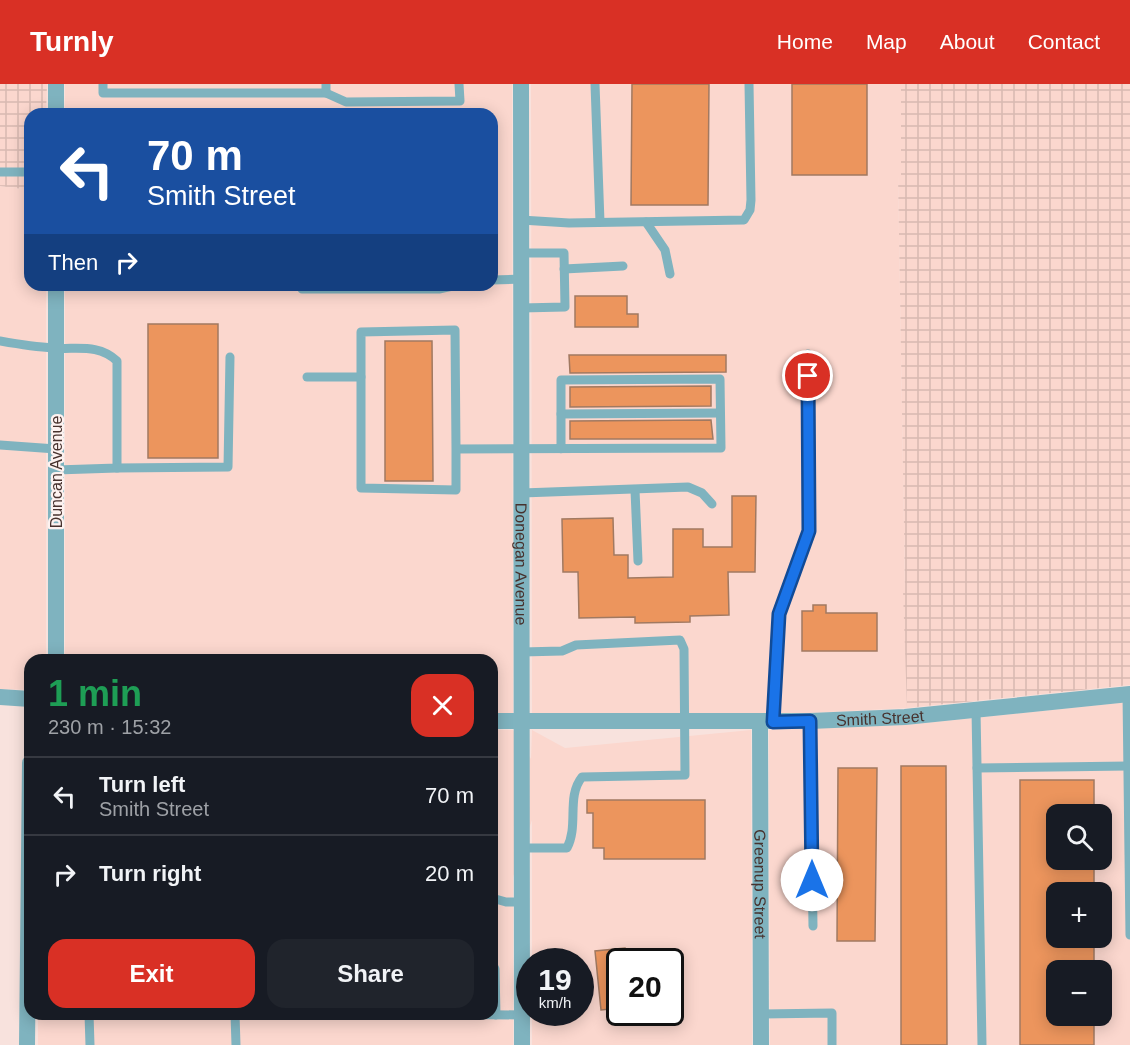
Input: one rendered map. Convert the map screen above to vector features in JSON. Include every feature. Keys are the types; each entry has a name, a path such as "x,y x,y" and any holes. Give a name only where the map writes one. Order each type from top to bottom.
{"street":[{"path":"56,84 56,108"},
{"name":"Donegan Avenue","path":"521,84 525,948"},
{"name":"Duncan Avenue","path":"56,291 56,654"},
{"name":"Smith Street","path":"498,721 766,722 905,717 1128,694"},
{"path":"0,697 24,699"},
{"name":"Greenup Street","path":"761,1045 766,722"},
{"path":"27,1020 27,1045"},
{"name":"Donegan Avenue","path":"522,1045 523,1026"}],"lane":[{"path":"103,84 103,93 326,88 346,102 460,101 459,84"},
{"path":"595,84 600,222"},
{"path":"521,220 569,224 744,220 750,210 749,84"},
{"path":"0,172 24,172"},
{"path":"646,222 665,250 670,274"},
{"path":"521,254 564,253 565,307 521,308"},
{"path":"564,269 623,266"},
{"path":"498,280 521,279"},
{"path":"455,330 456,449 456,490 361,488 361,332 455,330"},
{"path":"0,341 56,348 88,347 100,350 117,361 117,468"},
{"path":"766,722 779,614 809,531 808,354"},
{"path":"56,470 228,467 230,357"},
{"path":"307,377 361,377"},
{"path":"456,449 521,450 721,448 720,379 561,380 561,449"},
{"path":"561,414 720,413"},
{"path":"0,445 56,449"},
{"path":"522,493 688,487 702,493 712,504"},
{"path":"635,490 638,561"},
{"path":"522,652 562,651 576,645 680,640 684,649 685,721 685,775 582,777 574,787 573,837 567,848 523,848"},
{"path":"1128,694 1130,935"},
{"path":"976,710 982,1045"},
{"path":"810,721 813,926"},
{"path":"977,768 1128,766"},
{"path":"498,900 523,902"},
{"path":"761,1014 832,1013 832,1045"},
{"path":"498,1015 516,1015"},
{"path":"89,1020 90,1045"},
{"path":"235,1020 236,1045"}],"shaded area":[{"path":"0,84 47,84 46,108 24,108 24,189 0,186"},
{"path":"65,84 512,84 513,713 498,713 498,654 65,654 65,291 498,291 498,108 65,108"},
{"path":"531,84 901,84 901,175 898,175 907,708 810,713 532,713"},
{"path":"901,84 1130,84 1130,685 907,708 903,591 905,588 898,175 901,175"},
{"path":"0,186 24,189 24,291 46,291 46,654 24,654 24,690 0,689"},
{"path":"1130,702 1130,1045 770,1045 769,730 906,725"},
{"path":"498,730 513,730 531,759 532,730 565,748 751,730 752,1045 532,1045 532,1026 594,1026 594,948 532,948 532,820 513,877 513,1045 38,1045 38,1020 498,1020"}],"building":[{"path":"632,84 709,84 708,205 631,205"},
{"path":"792,84 867,84 867,175 792,175"},
{"path":"575,296 627,296 627,314 638,314 638,327 575,327"},
{"path":"148,324 218,324 218,458 148,458"},
{"path":"385,341 432,341 433,481 385,481"},
{"path":"569,355 726,355 726,372 570,373"},
{"path":"711,386 711,406 570,407 570,387"},
{"path":"711,420 713,439 570,439 570,421"},
{"path":"732,496 756,496 755,572 728,572 729,615 690,616 690,622 635,623 635,617 579,618 578,572 563,572 562,519 613,518 614,555 628,555 628,578 673,577 673,529 703,529 703,547 732,547"},
{"path":"813,605 826,605 826,613 877,613 877,651 802,651 802,611 813,611"},
{"path":"901,766 946,766 947,1045 901,1045"},
{"path":"838,768 877,768 875,941 837,941"},
{"path":"1020,780 1094,780 1094,804 1046,804 1046,870 1094,870 1094,882 1046,882 1046,948 1094,948 1094,960 1046,960 1046,1026 1094,1026 1094,1045 1020,1045"},
{"path":"587,800 705,800 705,859 604,859 604,848 593,848 593,813 587,813"},
{"path":"606,950 606,1009 601,1010 595,951"}],"route":[{"path":"808,376 809,531 779,614 773,722 810,721 812,880"}]}
